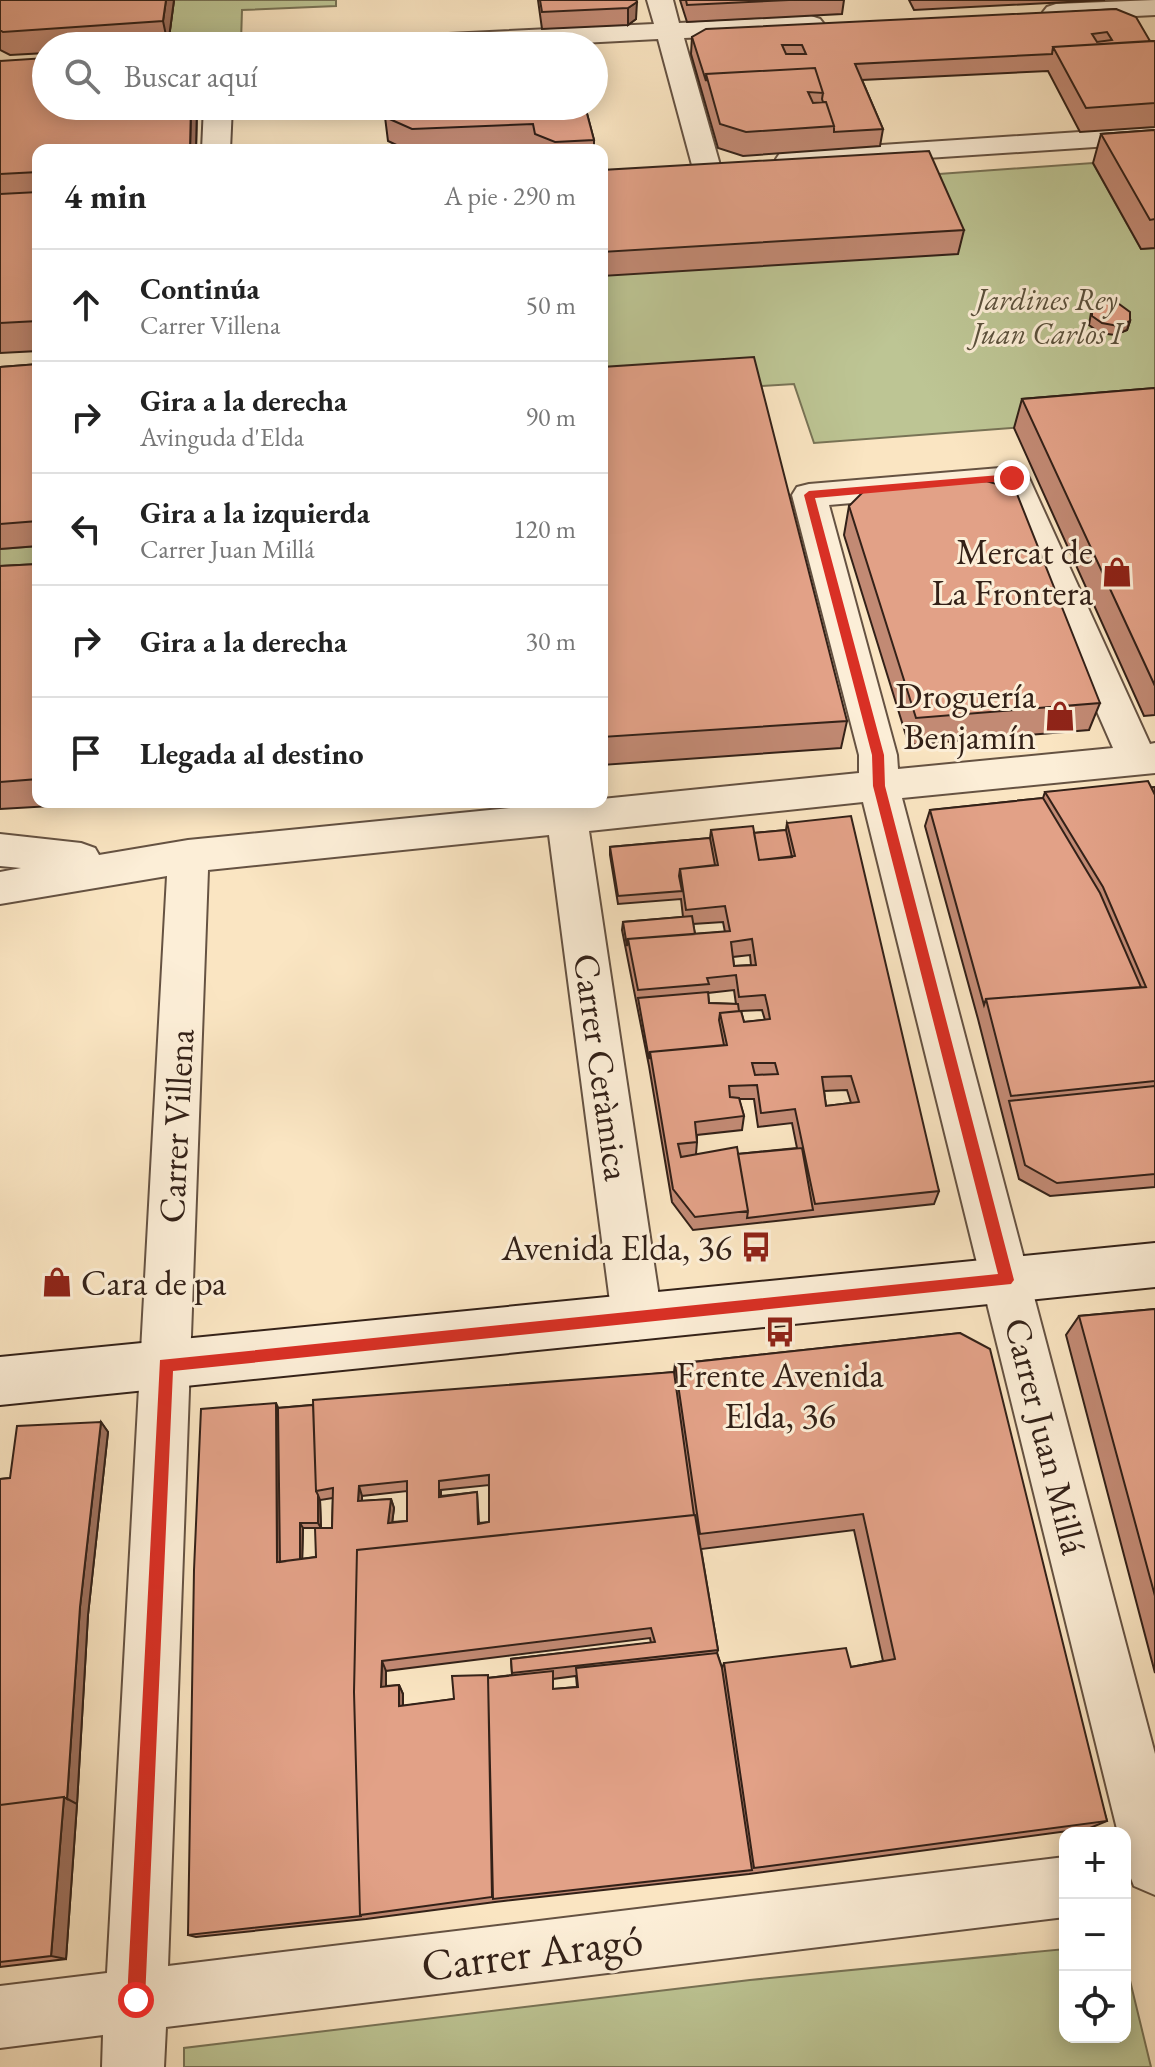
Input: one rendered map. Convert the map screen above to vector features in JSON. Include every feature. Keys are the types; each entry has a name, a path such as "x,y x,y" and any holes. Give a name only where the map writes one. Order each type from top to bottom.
{"street":[{"path":"660,0 706,165"},
{"path":"1036,13 1153,12"},
{"path":"608,34 829,23"},
{"path":"216,144 217,120"},
{"path":"768,161 1155,135"},
{"path":"676,166 737,163"},
{"name":"Carrer Juan Millá","path":"1146,759 1012,478 809,495 878,755 879,786 1155,1865"},
{"path":"0,888 125,864 188,856 1146,759"},
{"name":"Carrer Ceràmica","path":"567,818 637,1317"},
{"path":"0,850 125,864"},
{"name":"Carrer Villena","path":"133,2067 188,856"},
{"path":"0,1381 1155,1265"},
{"path":"1131,1879 1155,1877"},
{"name":"Carrer Aragó","path":"0,2017 1059,1888"}],"green space":[{"path":"174,0 336,0 336,6 242,10 241,32 170,32"},
{"name":"Jardines Rey Juan Carlos I","path":"1093,163 1141,249 1155,248 1155,417 814,443 794,384 608,396 608,274 925,175"},
{"path":"32,546 32,593 0,595 0,549"},
{"path":"1059,1950 1059,2043 1131,2043 1131,1985 1151,2067 184,2067 184,2048 750,1980"}],"building":[{"path":"0,0 166,0 163,21 3,32 0,30"},
{"path":"540,0 637,2 628,8 542,12"},
{"path":"686,0 789,0 687,5"},
{"path":"1116,9 1136,17 1150,41 1053,47 1052,54 855,64 883,129 834,132 815,68 706,74 706,81 692,37 706,29","holes":["1107,32 1112,40 1097,42 1092,34","782,45 802,45 806,54 786,54"]},
{"path":"1155,41 1155,103 1086,108 1053,47"},
{"path":"32,59 32,120 191,120 190,144 32,144 32,172 0,174 0,61"},
{"path":"815,68 823,93 808,92 813,103 826,102 834,126 746,132 720,124 706,74"},
{"path":"392,120 589,120 594,140 555,142 535,134 533,124 412,129"},
{"path":"1155,130 1155,219 1150,220 1101,134"},
{"path":"929,151 964,230 608,252 608,170"},
{"path":"32,192 32,321 0,323 0,194"},
{"path":"1104,302 1119,304 1130,312 1130,321 1118,326 1102,323 1092,316 1092,307"},
{"path":"754,357 847,721 608,737 608,367"},
{"path":"32,364 32,521 0,524 0,367"},
{"name":"Mercat de La Frontera","path":"1155,388 1155,686 1022,399"},
{"path":"986,481 1015,489 1100,703 916,718 849,506 866,489"},
{"path":"32,564 32,779 0,782 0,566"},
{"path":"1148,781 1155,795 1155,1081 1011,1096 986,999 1146,987 1103,887 1045,792"},
{"path":"1043,798 1100,893 1141,987 986,999 984,1005 930,810"},
{"path":"851,816 939,1191 815,1204 795,1109 761,1113 757,1085 729,1086 730,1097 739,1098 744,1116 695,1122 697,1142 678,1144 681,1157 737,1147 748,1211 695,1217 673,1189 650,1052 727,1045 720,1013 741,1011 744,1022 770,1019 765,995 739,997 736,975 707,978 709,984 638,990 628,939 730,931 725,906 686,910 680,869 718,865 711,830 753,826 759,860 795,856 787,823","holes":["752,939 756,965 734,966 731,942","752,1063 775,1063 778,1074 755,1075","851,1076 859,1102 826,1106 822,1077"]},
{"path":"786,830 792,857 759,860 754,833"},
{"path":"710,838 715,865 680,869 682,891 618,896 610,847"},
{"path":"692,916 695,934 628,939 627,946 623,922"},
{"path":"708,992 709,1003 738,1004 739,1011 720,1013 724,1045 650,1052 649,1059 638,998"},
{"path":"1155,1086 1155,1174 1057,1183 1025,1165 1009,1101"},
{"path":"802,1148 813,1210 747,1218 738,1154"},
{"path":"1155,1309 1155,1596 1079,1316"},
{"path":"960,1333 990,1349 1107,1821 754,1868 724,1663 846,1648 851,1667 895,1659 863,1514 700,1534 675,1364"},
{"path":"674,1372 694,1515 357,1550 354,1692 361,1916 188,1935 194,1570 201,1409 276,1403 277,1562 316,1557 315,1528 332,1528 333,1488 316,1491 313,1400","holes":["489,1475 489,1522 478,1524 477,1492 439,1497 439,1481","407,1481 407,1521 388,1523 391,1499 358,1501 359,1486"]},
{"path":"313,1405 318,1523 300,1523 300,1559 280,1562 278,1408"},
{"path":"101,1422 80,1607 67,1799 0,1805 0,1479 10,1478 17,1426"},
{"path":"695,1515 718,1650 512,1673 511,1659 655,1642 651,1628 382,1661 381,1687 399,1685 399,1706 454,1699 452,1676 488,1675 492,1897 360,1915 354,1692 357,1550"},
{"path":"717,1653 722,1668 752,1870 493,1899 488,1678 553,1671 553,1689 578,1687 576,1668"},
{"path":"64,1797 51,1956 0,1962 0,1805"}],"place":[{"name":"Mercat de La Frontera","path":"1117,572"},
{"name":"Droguería Benjamín","path":"1060,716"},
{"name":"Avenida Elda, 36","path":"756,1247"},
{"name":"Cara de pa","path":"57,1282"},
{"name":"Frente Avenida Elda, 36","path":"780,1332"}],"route":[{"path":"136,2000 165,1365 1006,1280 879,786 878,755 809,495 1012,478"}]}
